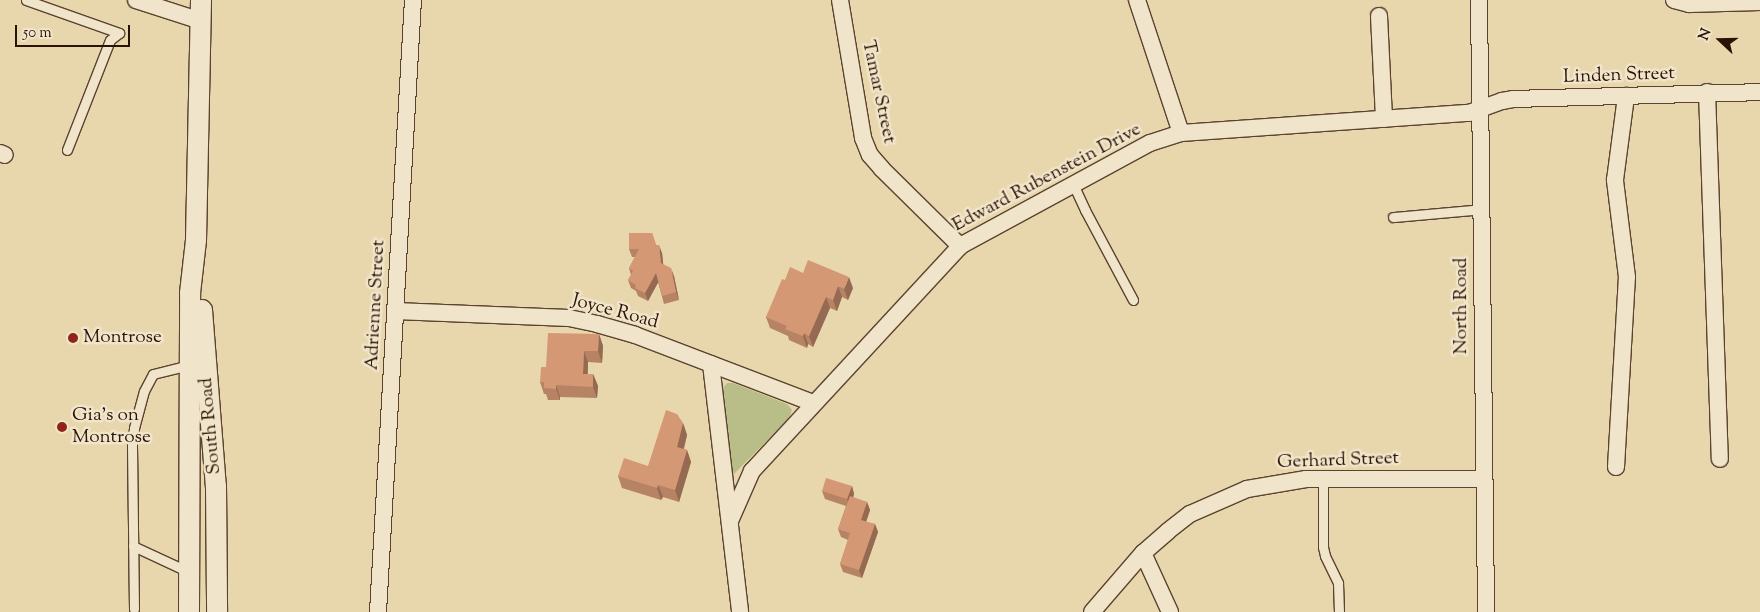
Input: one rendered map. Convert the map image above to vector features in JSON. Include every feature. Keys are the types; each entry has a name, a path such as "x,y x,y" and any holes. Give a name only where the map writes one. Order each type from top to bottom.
{"street":[{"path":"136,0 201,21"},
{"name":"South Road","path":"189,612 190,293 196,240 201,0"},
{"name":"Adrienne Street","path":"378,612 413,0"},
{"name":"Tamar Street","path":"840,0 863,138 870,155 960,246"},
{"path":"1137,0 1181,132"},
{"name":"North Road","path":"1479,0 1486,612"},
{"path":"1674,0 1689,4 1760,2"},
{"path":"1379,16 1384,119"},
{"path":"1707,92 1720,459"},
{"name":"Linden Street","path":"1481,110 1502,101 1513,99 1707,92 1760,92"},
{"path":"1616,467 1627,261 1615,180 1617,150 1626,96"},
{"name":"Edward Rubenstein Drive","path":"730,521 752,471 960,246 1073,184 1150,143 1181,132 1454,114 1481,110"},
{"name":"South Road","path":"196,240 216,486 217,612"},
{"name":"Joyce Road","path":"395,311 569,318 635,335 813,403"},
{"path":"711,364 740,612"},
{"name":"Gerhard Street","path":"1092,612 1143,553 1190,514 1247,489 1272,483 1323,479 1483,479"},
{"path":"1143,553 1170,612"}],"lane":[{"path":"26,0 119,33 110,40 67,150"},
{"path":"1073,184 1133,300"},
{"path":"1393,217 1482,209"},
{"path":"134,609 132,443 144,391 153,374 189,365"},
{"path":"1323,479 1325,556 1338,583 1339,612"},
{"path":"133,546 190,572"}],"green space":[{"path":"727,383 733,383 787,404 792,410 789,418 732,476 730,475 721,390"}],"building":[{"path":"629,233 652,233 656,245 659,245 661,263 671,268 676,292 662,296 656,273 645,293 635,288 636,285 628,280 633,271 629,268 639,249 629,249"},
{"path":"808,260 849,277 844,289 838,286 833,300 826,297 809,336 804,333 803,336 785,329 787,326 766,317 782,279 785,280 790,267 803,273"},
{"path":"548,333 599,334 598,351 584,351 583,374 593,374 593,387 556,385 556,389 544,388 544,382 540,382 541,367 546,367"},
{"path":"666,410 677,414 683,423 677,447 687,450 675,490 658,485 657,488 618,476 624,458 648,466"},
{"path":"826,478 852,486 847,499 822,491"},
{"path":"850,496 867,502 861,520 875,524 859,570 840,564 850,533 838,529"}],"place":[{"name":"Montrose","path":"73,338"},
{"name":"Gia's on Montrose","path":"62,427"}]}
